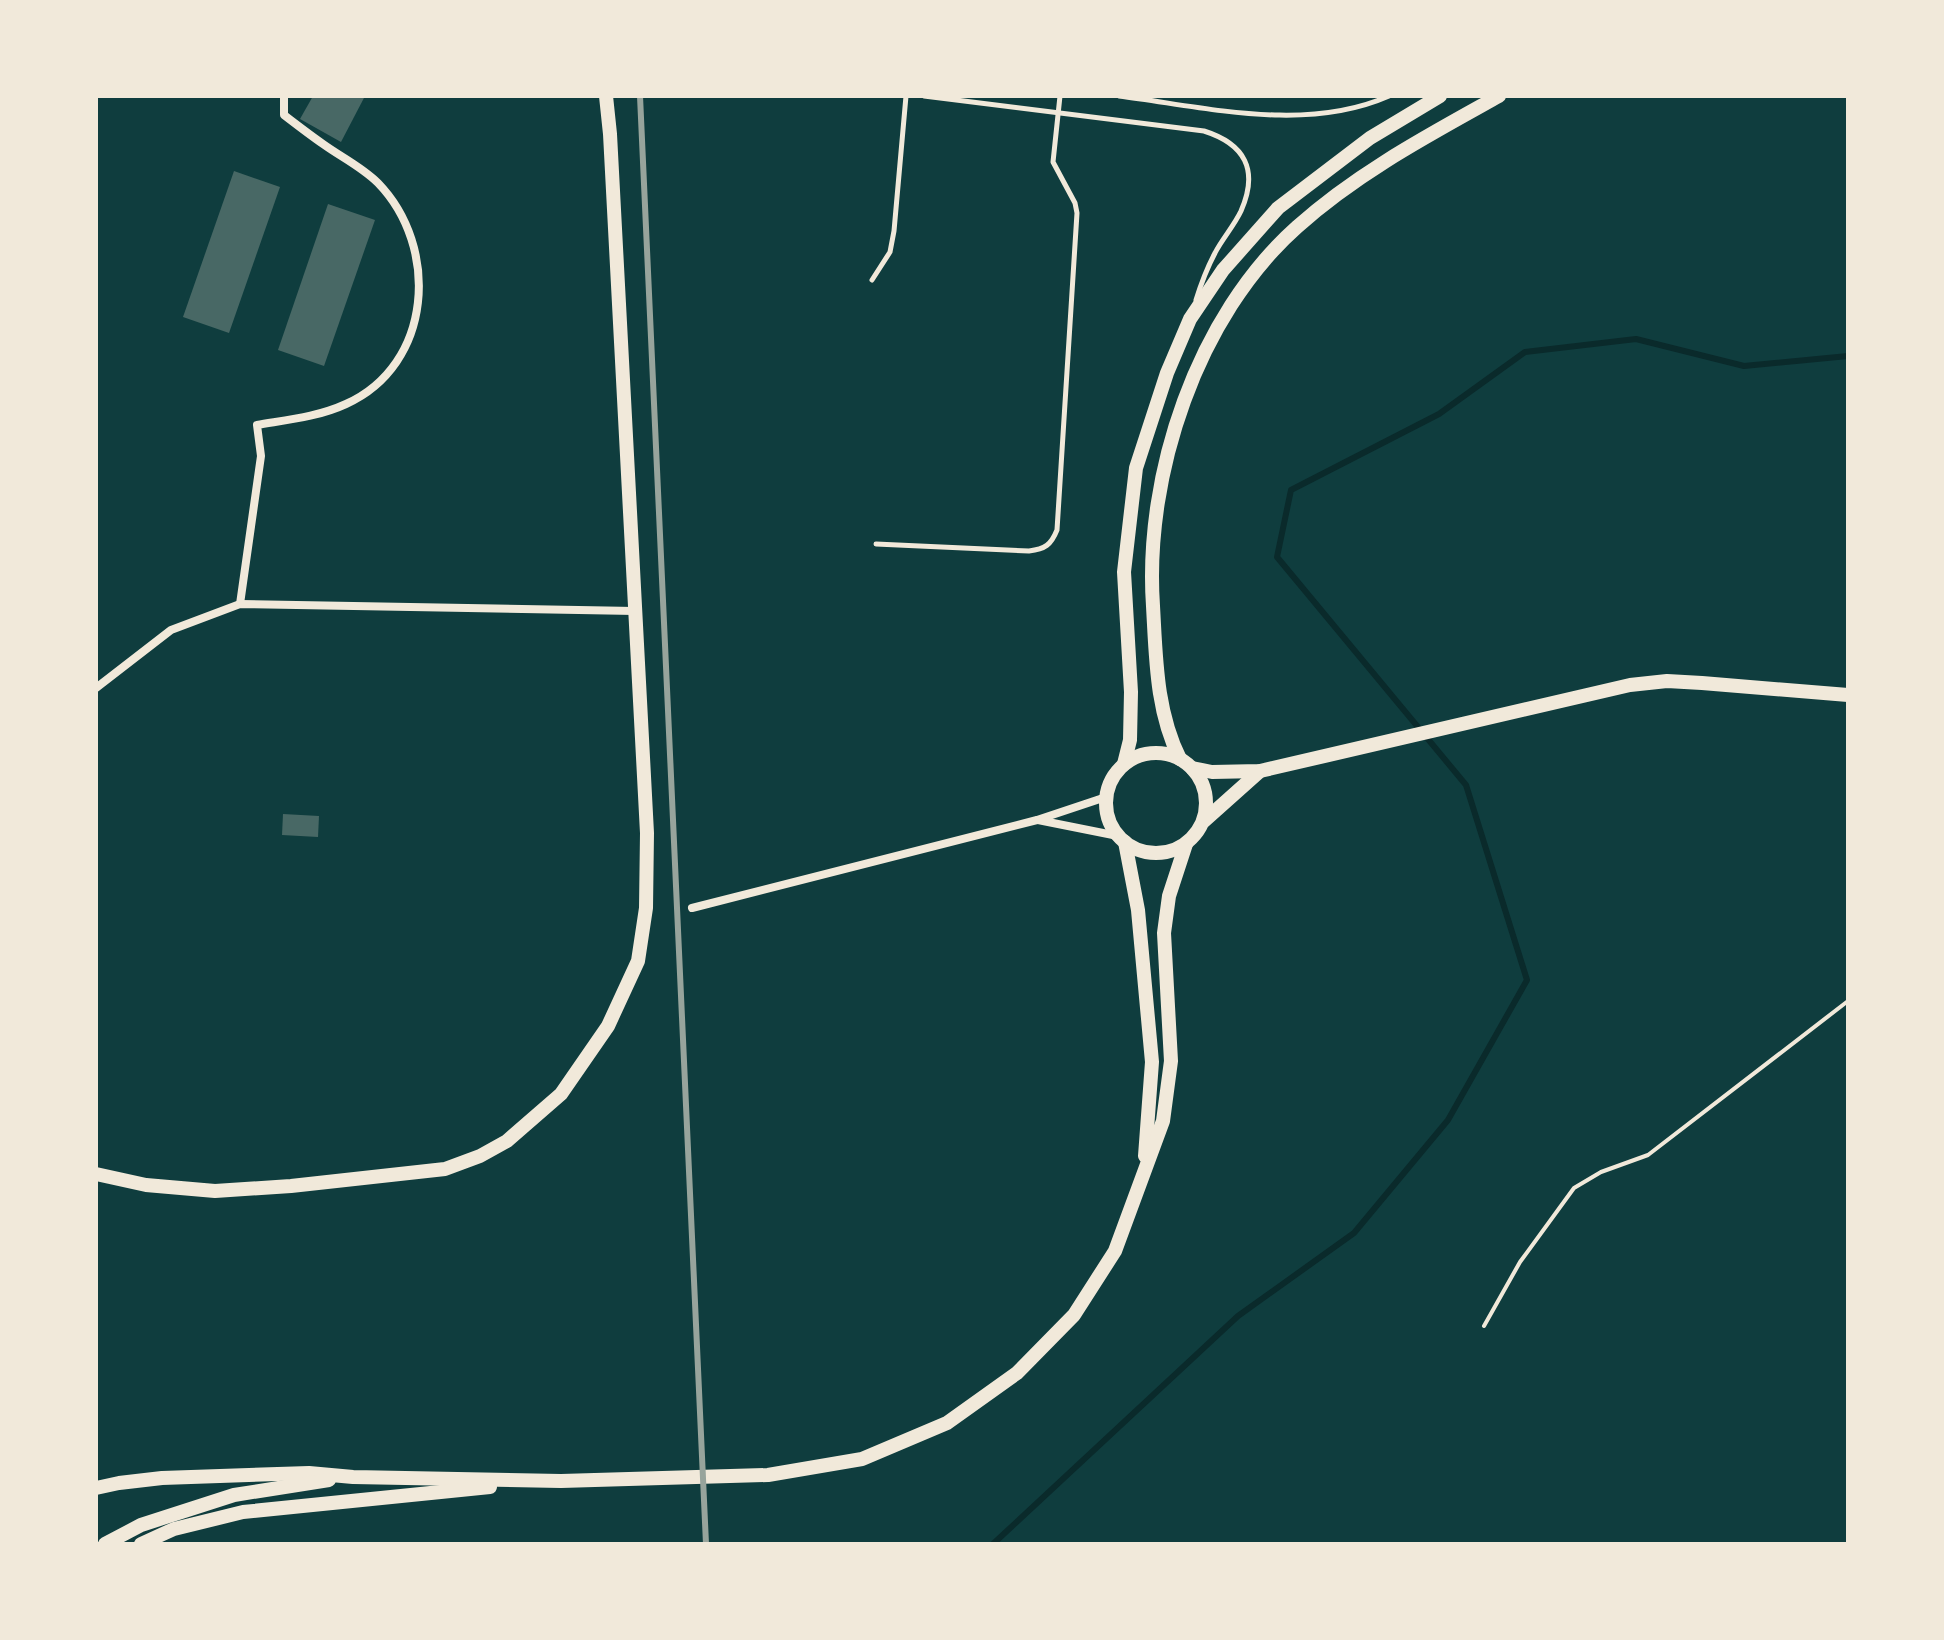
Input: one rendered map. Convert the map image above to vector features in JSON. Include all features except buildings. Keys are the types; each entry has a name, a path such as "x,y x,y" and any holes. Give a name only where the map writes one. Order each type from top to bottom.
{"main road":[{"path":"98,1173 146,1185 215,1191 411,1175 445,1169 480,1156 507,1141 561,1094 608,1026 638,961 646,908 647,833 606,96"},
{"path":"1144,1176 1152,1062 1138,910 1122,839 1107,812 1106,797 1109,785 1124,764 1130,740 1131,692 1124,572 1136,468 1167,373 1190,319 1223,270 1278,208 1370,138 1440,96"},
{"path":"1204,821 1206,793 1168,734 1159,690 1151,573 1162,474 1191,384 1208,345 1258,268 1297,227 1384,160 1499,96"},
{"path":"1124,764 1137,756 1151,753 1166,754 1212,772 1260,771 1630,685 1667,681 1848,695"},
{"path":"1122,839 1145,852 1160,853 1186,844 1204,821 1260,771"},
{"path":"96,1488 162,1478 309,1473 353,1477 561,1481 768,1475 862,1459 947,1423 1017,1373 1074,1315 1115,1251 1163,1121 1171,1061 1164,933 1169,896 1186,844"},
{"path":"105,1544 141,1525 234,1495 353,1477"},
{"path":"141,1544 174,1529 243,1512 561,1481"}],"street":[{"path":"240,604 261,456 257,425 313,415 347,404 376,385 399,358 414,326 419,302 418,260 408,230 393,203 378,182 284,115 284,96"},
{"path":"96,688 171,630 240,604 635,611"},
{"path":"692,908 1037,820 1106,797"},
{"path":"1037,820 1122,839"}],"lane":[{"path":"872,280 890,252 894,231 906,96"},
{"path":"924,96 1204,131 1236,146 1245,159 1249,175 1248,191 1240,213 1215,253 1190,319"},
{"path":"876,544 1029,551 1043,549 1052,542 1057,530 1077,213 1075,203 1053,162 1060,96"},
{"path":"1119,96 1266,115 1304,115 1338,112 1389,96"}],"path":[{"path":"1484,1326 1520,1262 1574,1188 1601,1172 1648,1155 1848,1001"}],"waterway":[{"path":"993,1544 1238,1316 1354,1233 1448,1120 1527,980 1466,785 1277,557 1291,490 1439,414 1525,352 1636,339 1744,366 1848,356"}],"railway":[{"path":"640,96 706,1544"}]}
